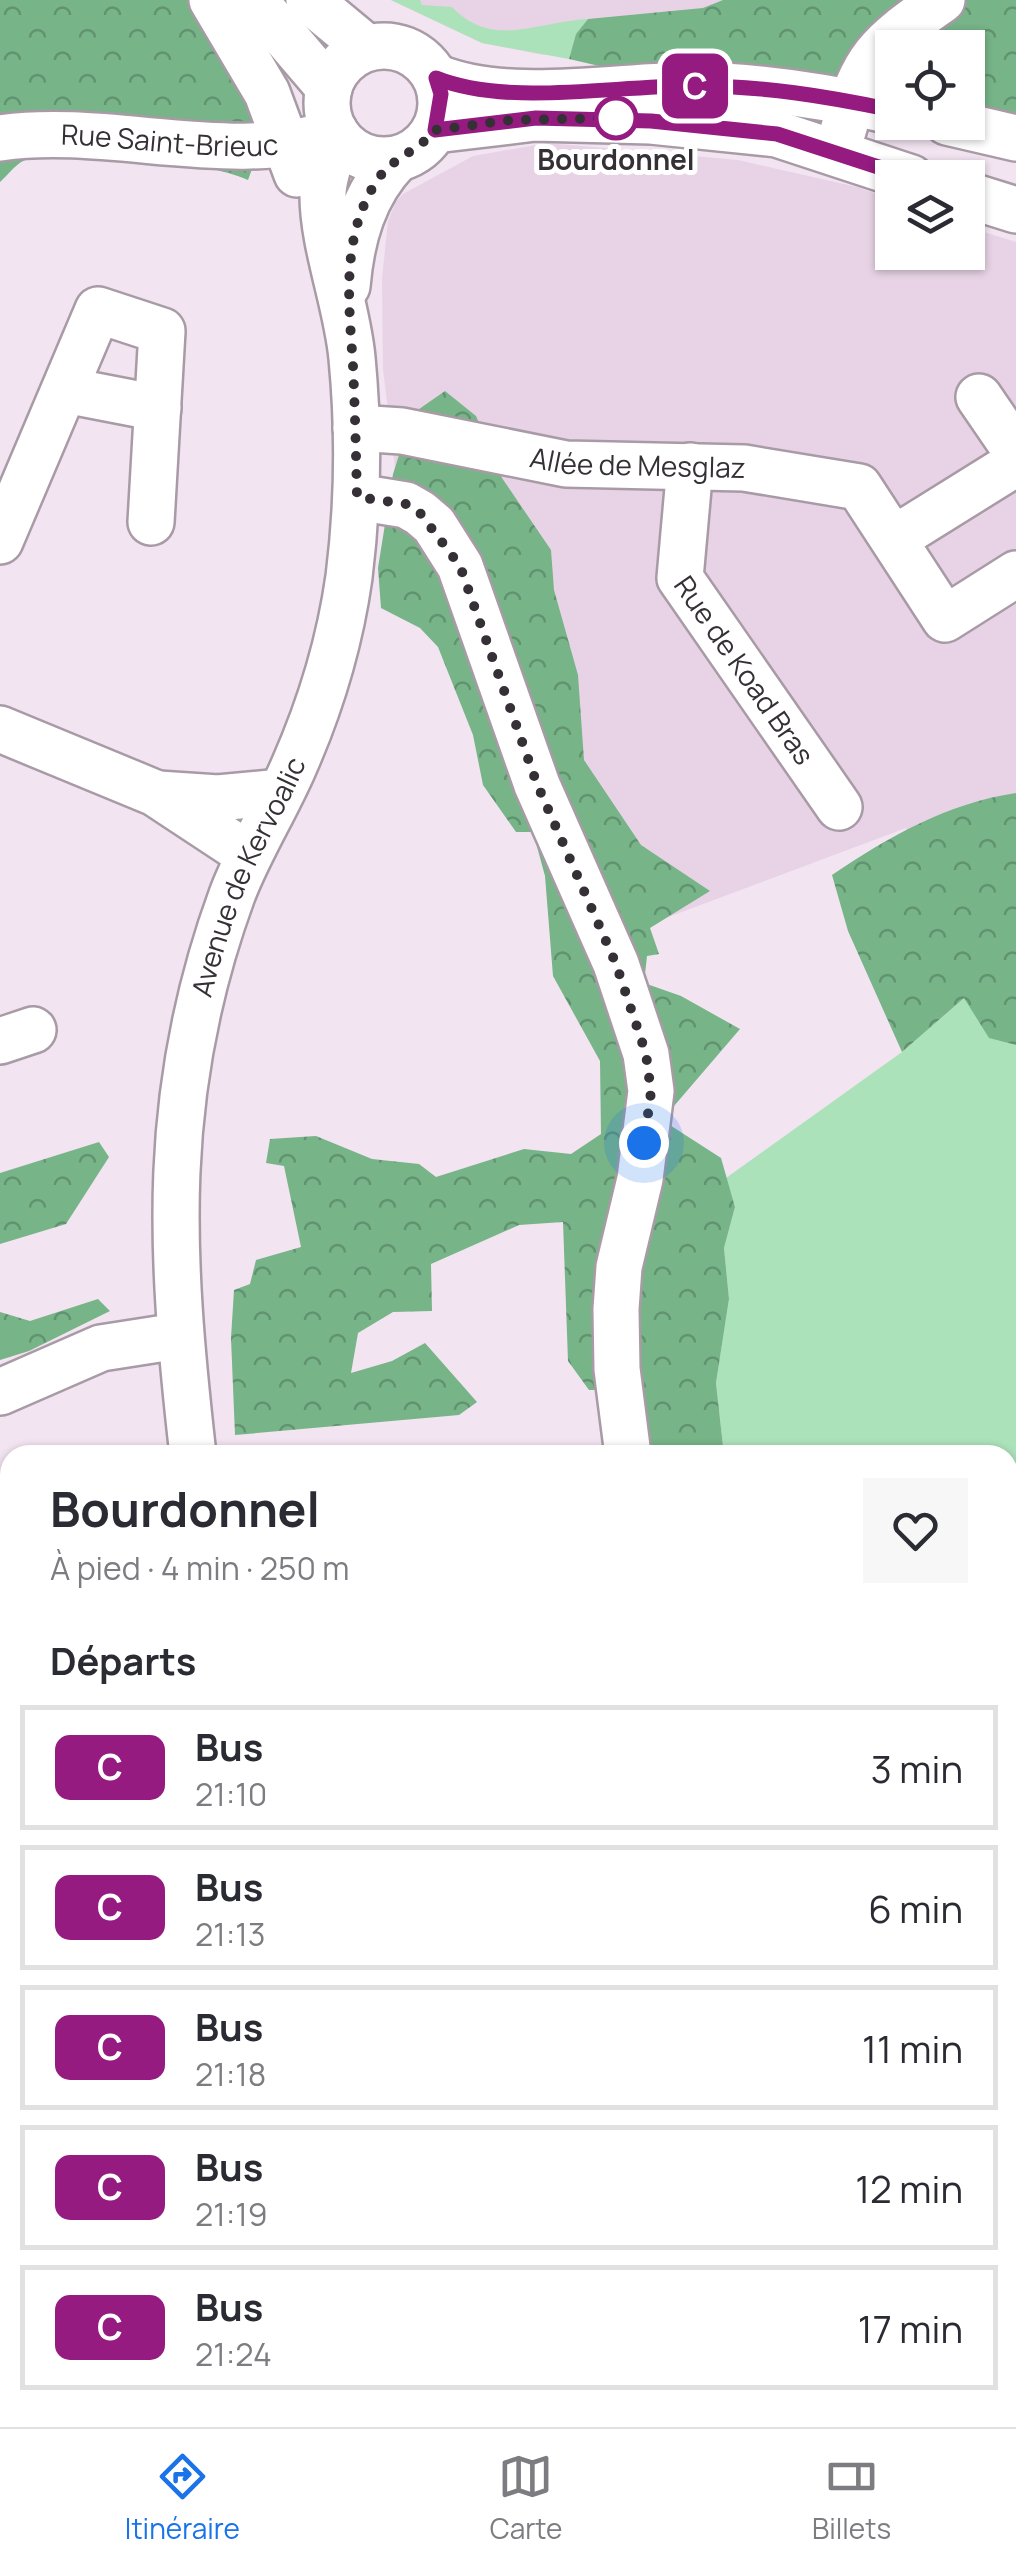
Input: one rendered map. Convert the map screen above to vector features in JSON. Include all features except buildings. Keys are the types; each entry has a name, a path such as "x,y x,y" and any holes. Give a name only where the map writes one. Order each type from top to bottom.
{"street":[{"path":"212,0 246,50 293,160"},
{"path":"254,0 334,119 367,158 396,159 425,143 435,130 441,94 436,78"},
{"path":"309,0 366,48"},
{"path":"838,152 872,106 867,61 884,41 942,0"},
{"path":"334,119 348,59 366,48 386,46 410,52 436,78 458,86 504,92 774,88 872,106"},
{"path":"435,130 512,120 605,118 777,134 875,165"},
{"name":"Rue Saint-Brieuc","path":"0,138 88,136 293,160 334,119"},
{"name":"Avenue de Kervoalic","path":"192,1445 178,1336 176,1282 175,1190 183,1072 211,962 249,855 310,727 336,645 348,581 357,497 356,428 346,303 324,222 323,191 334,119"},
{"path":"985,131 1016,138"},
{"name":"Avenue de Kervoalic","path":"346,303 352,250 366,203 380,176 396,159"},
{"path":"985,201 1016,210"},
{"path":"0,541 98,310 162,331 151,522"},
{"path":"64,390 158,408"},
{"path":"979,398 1016,451"},
{"name":"Allée de Mesglaz","path":"356,428 402,431 566,464 744,468 860,487 944,619 1016,574"},
{"path":"894,539 1016,463"},
{"name":"Rue de Koad Bras","path":"690,466 680,578 838,807"},
{"path":"357,497 406,504 420,513 460,566 537,784 616,964 646,1054 651,1092 640,1179 619,1267 616,1310 617,1369 627,1445"},
{"path":"0,729 155,794 249,855"},
{"path":"155,794 218,798 281,792"},
{"path":"101,1348 176,1282"},
{"path":"0,1392 101,1348 178,1336"}],"shaded area":[{"path":"391,0 883,0 543,55 482,43"},
{"path":"548,143 738,160 857,187 875,194 875,270 985,270 985,232 1016,242 1016,855 928,888 906,828 639,928 395,468 383,369 382,279 388,221 403,194 473,156"}],"green space":[{"path":"0,0 231,0 260,147 248,180 169,161 69,153 23,161 0,182"},
{"path":"391,0 420,0 422,5 452,7 468,20 500,30 588,19 576,34 569,59 482,43"},
{"path":"723,0 1016,0 1016,119 985,114 985,30 875,30 875,91 621,71 569,59 576,34 588,19 703,8"},
{"path":"445,391 476,416 502,478 551,550 554,590 578,675 584,760 641,845 710,891 650,928 659,954 647,956 644,983 681,996 740,1029 662,1120 721,1158 735,1207 724,1248 729,1299 716,1383 723,1445 610,1445 634,1390 589,1390 568,1361 563,1222 519,1225 431,1264 432,1311 393,1312 358,1333 351,1373 392,1361 425,1343 477,1402 459,1415 235,1435 231,1338 234,1290 250,1284 256,1260 301,1247 284,1166 266,1163 270,1139 316,1136 372,1159 419,1164 436,1177 524,1149 571,1154 601,1134 600,1061 553,976 545,876 533,832 516,832 483,785 473,735 438,647 420,628 381,608 378,568 393,474 412,414"},
{"path":"1016,793 1016,1045 989,1038 964,998 902,1052 848,931 832,875 943,813"},
{"path":"965,997 989,1037 1016,1045 1016,1445 723,1445 716,1383 729,1299 724,1248 735,1207 726,1178 902,1052"},
{"path":"99,1142 109,1157 66,1224 0,1244 0,1173"},
{"path":"98,1299 110,1311 29,1351 0,1360 0,1312 30,1321"}],"bus line":[{"name":"C","path":"875,107 774,88 646,86 504,92 458,86 436,78 441,94 435,130 536,118 651,121 777,134 875,165"}],"place":[{"name":"Bourdonnel","path":"616,118"}],"route":[{"path":"616,118 536,118 435,130 412,153 396,159 370,193 356,231 346,303 357,497 406,504 420,513 434,525 460,566 537,784 616,964 646,1054 651,1092 644,1143"}]}
